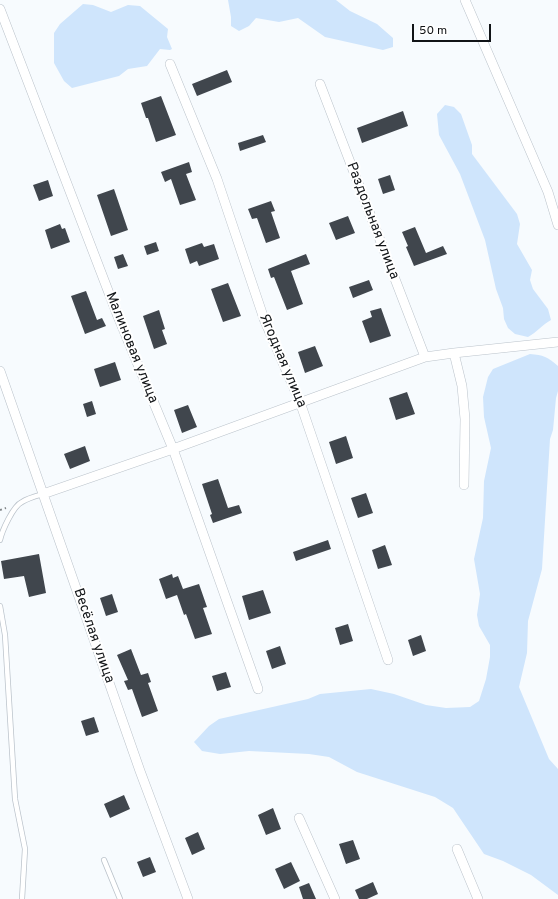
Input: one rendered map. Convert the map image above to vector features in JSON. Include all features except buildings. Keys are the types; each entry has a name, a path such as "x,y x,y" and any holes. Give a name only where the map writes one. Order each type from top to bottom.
{"street":[{"path":"465,0 548,192 558,224"},
{"name":"Малиновая улица","path":"0,9 117,314 173,449 258,689"},
{"name":"Ягодная улица","path":"170,64 217,179 264,319 300,402 388,660"},
{"name":"Раздольная улица","path":"320,84 425,357"},
{"path":"43,494 173,449 425,357 558,342"},
{"path":"454,353 462,386 465,419 464,485"},
{"name":"Весёлая улица","path":"0,371 140,771 188,899"},
{"path":"299,818 335,899"},
{"path":"457,849 478,899"}],"lane":[{"path":"0,540 1,534 20,502 43,494"},
{"path":"0,606 5,635 14,799 25,849 22,899"},
{"path":"104,860 120,899"}],"shaded area":[{"path":"228,0 336,0 350,11 377,24 393,38 393,47 383,50 325,37 298,18 279,22 256,18 249,26 239,31 231,26"},
{"path":"83,4 93,5 111,12 128,5 140,6 168,29 167,37 172,49 160,49 147,66 128,69 119,76 72,88 64,81 54,63 54,33 60,24"},
{"path":"445,105 454,107 461,114 472,145 472,154 517,214 520,224 517,244 532,270 530,280 533,289 548,309 551,320 528,337 515,334 508,328 504,319 503,308 496,289 485,240 460,174 439,135 437,114"},
{"path":"530,354 545,357 558,366 558,391 553,430 550,439 542,569 528,621 527,653 519,687 549,759 558,769 558,895 531,875 503,861 484,854 453,808 435,797 357,772 329,757 309,754 249,751 220,754 202,751 194,742 209,726 219,719 308,699 320,694 371,689 394,694 426,705 446,708 470,707 479,701 486,679 490,657 490,645 479,626 477,615 480,594 474,559 483,518 484,481 491,448 484,417 483,397 488,377 493,369"}]}
